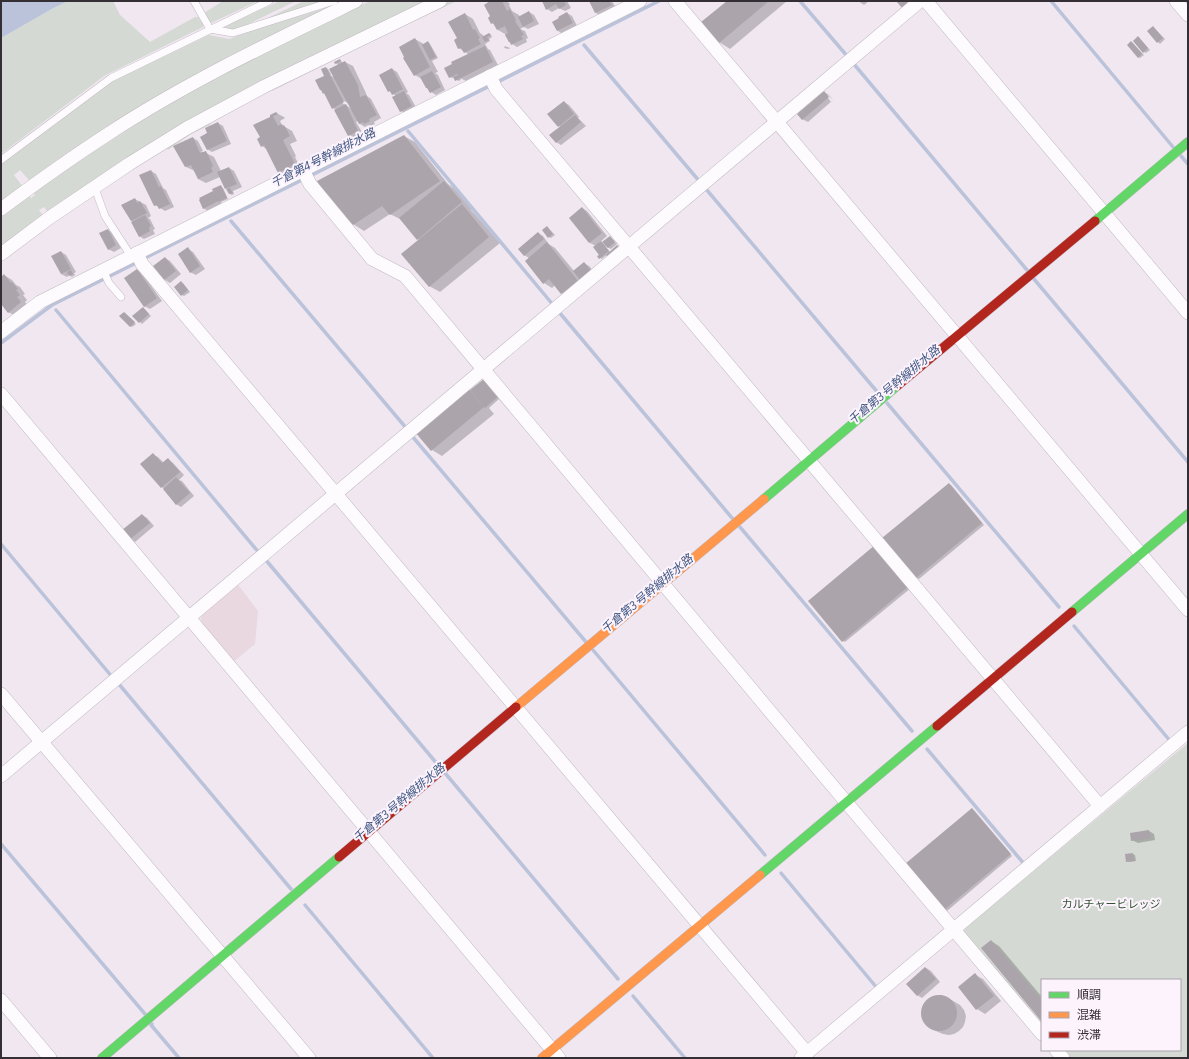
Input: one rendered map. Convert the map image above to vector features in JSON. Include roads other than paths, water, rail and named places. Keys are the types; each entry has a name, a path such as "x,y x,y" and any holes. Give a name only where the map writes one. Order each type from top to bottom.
{"street":[{"path":"1,209 108,134 167,99 246,55 356,1"},
{"path":"1,254 49,218 206,117 265,86 440,1"},
{"path":"1,332 40,302 137,257 492,82 640,1"},
{"path":"675,1 1188,610"},
{"path":"1,776 920,1"},
{"path":"926,1 1188,313"},
{"path":"1176,1 1188,15"},
{"path":"492,82 1100,806"},
{"path":"102,1058 226,959 372,836 1106,216 1188,142"},
{"path":"305,175 372,259 405,276 1041,1033"},
{"path":"137,257 518,712 699,925 806,1056 1188,732"},
{"path":"1,394 556,1054"},
{"path":"542,1058 556,1054 699,925 1188,514"},
{"path":"1,694 309,1058"},
{"path":"1,1000 50,1058"}],"lane":[{"path":"194,1 210,29"},
{"path":"1,160 111,78 269,1"},
{"path":"210,29 233,33 334,1"},
{"path":"93,189 97,194 105,216 137,257"},
{"path":"104,271 109,283 121,297"}],"water":[{"path":"1,1 68,1 1,38"}],"waterway":[{"name":"千倉第4号幹線排水路","path":"310,176 659,1"},
{"path":"800,1 848,57"},
{"path":"1051,1 1173,147"},
{"path":"584,45 700,182"},
{"path":"853,63 1027,270"},
{"path":"408,131 554,306"},
{"path":"1181,156 1188,164"},
{"name":"千倉第4号幹線排水路","path":"143,259 304,179"},
{"path":"706,189 879,394"},
{"path":"231,221 407,429"},
{"name":"千倉第4号幹線排水路","path":"1,343 52,305 138,262"},
{"path":"1034,279 1188,462"},
{"path":"56,310 260,554"},
{"path":"559,312 732,518"},
{"path":"887,403 1059,607"},
{"path":"412,436 586,642"},
{"path":"740,527 912,731"},
{"path":"1,544 113,678"},
{"path":"265,559 438,765"},
{"path":"1074,626 1171,742"},
{"path":"593,650 765,855"},
{"path":"118,683 291,889"},
{"path":"927,749 1025,865"},
{"path":"445,773 618,979"},
{"path":"1,844 145,1014"},
{"path":"781,873 877,988"},
{"path":"305,905 433,1058"},
{"path":"633,996 685,1058"},
{"name":"千倉第3号幹線排水路","path":"152,1024 151,1025 179,1058"}],"park label":[{"name":"カルチャービレッジ","path":"1111,904"}]}
